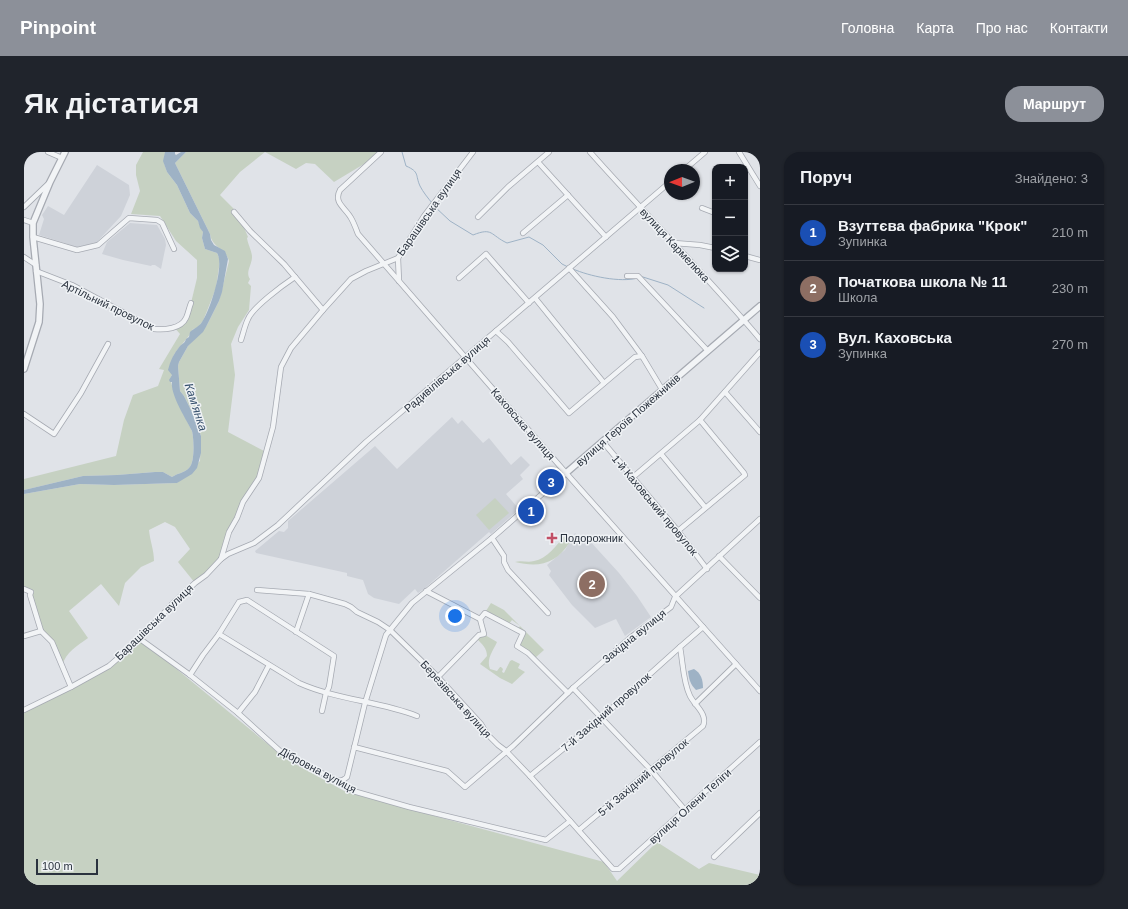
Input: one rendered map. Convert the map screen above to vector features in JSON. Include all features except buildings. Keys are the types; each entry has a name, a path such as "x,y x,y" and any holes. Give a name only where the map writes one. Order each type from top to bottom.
{"street":[{"path":"48,152 62,158"},
{"path":"24,369 39,322 40,304 33,237 33,223 50,182 65,152"},
{"name":"Каховська вулиця","path":"381,152 340,190 337,195 338,200 351,217 358,234 566,474 760,691"},
{"name":"Барашівська вулиця","path":"24,710 109,666 140,639 174,602 195,583 206,576 221,559 225,542 243,502 259,478 273,427 281,367 291,348 351,279 398,258 424,216 473,152"},
{"path":"478,217 508,187 549,152"},
{"name":"вулиця Кармелюка","path":"590,152 760,339"},
{"path":"694,152 698,158"},
{"path":"691,164 705,152"},
{"path":"738,152 760,186"},
{"path":"538,162 606,237"},
{"path":"24,207 50,182"},
{"name":"Радивілівська вулиця","path":"221,559 231,552 254,543 278,525 366,442 664,187"},
{"path":"523,234 568,195"},
{"path":"702,208 712,212"},
{"path":"234,212 250,231 284,264 323,310"},
{"path":"33,237 77,250 98,245 129,218 157,220 162,223 174,249"},
{"path":"24,220 33,223"},
{"path":"674,243 712,247"},
{"path":"459,278 486,254 529,303"},
{"name":"Артільний провулок","path":"24,257 36,268 72,285 154,329 168,329 185,320 191,303"},
{"path":"748,257 760,260"},
{"path":"398,258 399,281"},
{"path":"569,268 613,317 642,356 663,391"},
{"path":"627,276 638,276 708,351"},
{"path":"241,340 248,319 252,313 280,287 295,277"},
{"path":"535,298 604,383"},
{"name":"вулиця Героїв Пожежників","path":"339,781 347,777 365,703 383,641 412,603 492,538 760,306"},
{"path":"496,331 508,342 568,413 635,357 642,356"},
{"path":"24,414 54,434 81,393 108,344"},
{"path":"632,478 700,420 760,352"},
{"path":"725,392 760,432"},
{"path":"678,532 745,474 700,420"},
{"name":"1-й Каховський провулок","path":"603,442 707,569"},
{"path":"661,454 706,508"},
{"name":"Західна вулиця","path":"354,747 447,771 465,787 630,638 671,607 676,597 760,520"},
{"path":"492,538 504,556 504,562 508,570 548,613"},
{"path":"225,542 227,550 231,552"},
{"path":"719,556 760,598"},
{"path":"24,589 31,592 30,595 41,631 52,642 71,687"},
{"name":"Березівська вулиця","path":"257,590 309,594 351,607 356,612 378,622 390,630 438,677 481,724 487,734 530,776 613,869 619,869"},
{"path":"426,591 480,619 484,634 479,635 438,677"},
{"path":"296,632 309,594"},
{"path":"190,675 219,634 239,602 242,600 247,600 334,656 329,687 322,711"},
{"path":"480,619 485,613 523,633 517,646 528,653 568,693"},
{"name":"7-й Західний провулок","path":"530,776 601,718 703,627"},
{"path":"24,636 41,631"},
{"path":"219,634 299,683 326,693 417,716"},
{"name":"Дібровна вулиця","path":"140,639 190,675 238,713 280,751 302,764 339,781 353,791 395,803 546,840 570,822"},
{"path":"680,647 690,696 695,704 736,664"},
{"path":"238,713 255,692 269,665"},
{"path":"573,688 651,770 685,810"},
{"name":"5-й Західний провулок","path":"579,830 703,726 705,721 704,716 695,704"},
{"name":"вулиця Олени Теліги","path":"619,869 760,742"},
{"path":"714,858 760,813"}],"shaded area":[{"path":"97,165 129,185 130,195 121,216 96,243 77,247 39,235 44,219 42,215 48,206 64,215"},
{"path":"130,223 157,225 165,239 166,245 161,269 155,265 151,266 102,254 107,242"},
{"path":"452,417 458,424 462,420 483,443 489,438 511,465 521,456 530,465 520,475 523,479 506,494 518,508 525,504 491,534 489,532 424,589 418,593 415,589 399,604 374,598 368,594 363,580 347,576 347,573 256,553 255,551 279,531 284,532 288,528 288,521 375,446 397,469"},
{"path":"575,533 580,538 586,536 619,573 651,617 625,636 616,619 595,628 572,605 549,575 551,571 547,565 565,550"}],"green space":[{"path":"143,152 165,152 164,163 167,172 177,185 190,213 198,221 203,232 202,238 205,249 217,253 220,260 216,288 203,321 197,328 193,329 177,350 172,360 172,374 170,379 176,399 193,435 194,451 191,465 185,471 172,477 163,472 83,476 24,490 24,479 116,456 124,420 133,395 158,386 164,370 159,369 180,334 174,327 185,320 191,303 197,278 197,260 176,241 160,216 131,214 140,191 136,175 136,165"},
{"path":"186,152 265,152 240,172 220,195 234,209 231,212 243,225 248,237 252,257 248,271 250,279 248,283 251,286 249,310 238,327 231,344 235,375 228,432 266,452 259,478 243,502 221,559 195,583 178,562 190,549 175,527 165,522 149,530 154,561 141,567 125,583 119,606 101,584 69,611 88,638 69,653 62,666 52,642 41,631 30,595 24,589 24,494 80,484 114,485 177,483 200,461 201,436 192,412 180,391 178,366 188,346 207,325 219,301 229,261 225,254 211,239 210,234 175,163"},
{"path":"265,152 381,152 374,158 334,182 315,164 306,163 296,169"},
{"path":"495,498 509,513 489,530 476,515"},
{"path":"565,535 568,535 568,540 570,542 553,560 539,564 524,564 515,562 532,562 543,558"},
{"path":"491,603 504,610 520,626 512,620 509,624 486,611"},
{"path":"520,626 544,650 535,658 520,645 525,633 518,629"},
{"path":"485,635 497,642 489,658 490,669 497,671 501,667 503,669 502,672 504,673 512,660 520,664 518,668 525,672 512,684 500,678 480,664 487,656 487,653 484,646 477,639"},
{"path":"140,639 286,759 346,792 604,862 617,881 657,842 699,869 709,863 760,875 760,885 24,885 24,711 109,666"}],"water":[{"path":"165,152 175,152 176,155 181,152 186,152 175,163 210,234 211,240 214,245 225,251 228,259 219,301 203,332 188,346 178,366 180,391 192,412 201,436 201,453 197,468 192,474 177,483 114,485 80,484 24,494 24,490 83,476 163,472 172,477 185,471 191,465 194,451 192,431 173,393 172,382 169,380 172,375 168,370 176,351 189,337 190,332 201,324 209,308 216,288 219,259 217,253 205,249 202,238 203,232 198,221 190,213 177,185 167,172 163,161"},
{"path":"694,669 700,675 703,685 703,688 696,690 692,686 688,671"}],"waterway":[{"path":"402,152 406,166 415,172 421,188 432,203"},
{"path":"434,206 450,221 473,235 488,232 507,243 529,237 543,245 562,264 568,267"},
{"path":"573,269 605,278 622,280 638,278"},
{"path":"641,277 668,285 704,308"}],"place":[{"name":"Вул. Каховська","path":"551,482"},
{"name":"Взуттєва фабрика \"Крок\"","path":"531,511"},
{"name":"Подорожник","path":"552,538"},
{"name":"Початкова школа № 11","path":"592,584"}],"water label":[{"name":"Кам'янка","path":"196,407"}]}
